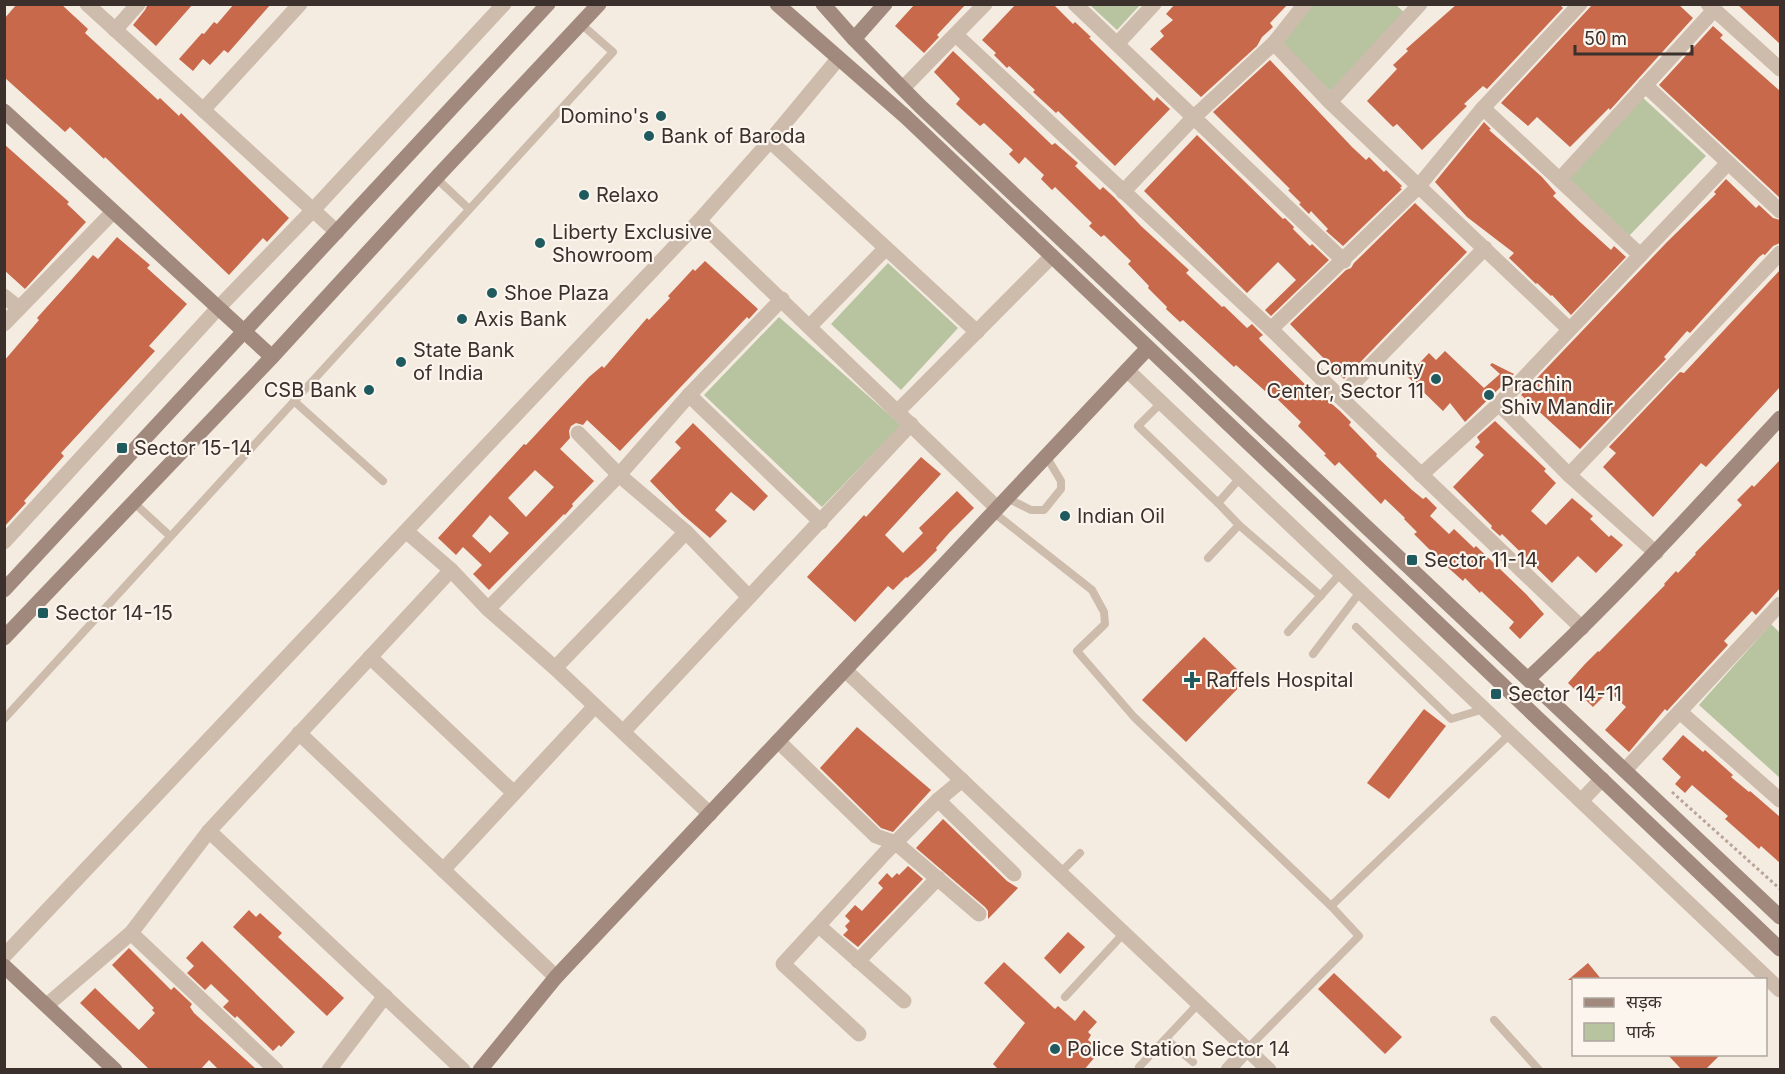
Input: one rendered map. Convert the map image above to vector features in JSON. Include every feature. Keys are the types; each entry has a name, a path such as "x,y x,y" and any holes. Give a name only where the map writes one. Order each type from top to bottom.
{"street":[{"path":"87,4 337,232"},
{"path":"115,30 138,4"},
{"path":"203,110 300,4"},
{"path":"4,542 219,307 313,210 504,4"},
{"path":"4,590 548,4"},
{"path":"4,638 272,357 435,178 599,4"},
{"path":"777,4 906,117 1780,949"},
{"path":"823,4 903,88 1780,917"},
{"path":"854,39 885,4"},
{"path":"903,88 985,4"},
{"path":"1076,4 1344,261"},
{"path":"1117,44 1154,4"},
{"path":"1124,192 1194,117 1274,42 1305,4"},
{"path":"1271,329 1344,261 1418,187 1483,108 1580,4"},
{"path":"1330,102 1416,6"},
{"path":"1560,179 1645,85 1711,7 1780,69"},
{"path":"956,35 1271,329 1582,628"},
{"path":"1274,42 1330,102 1569,329"},
{"path":"4,956 699,221 838,59"},
{"path":"1645,85 1780,212"},
{"path":"1483,108 1640,255"},
{"path":"4,111 272,357"},
{"path":"770,141 977,332"},
{"path":"1421,475 1499,404 1728,164"},
{"path":"4,324 113,212"},
{"path":"699,221 999,506"},
{"path":"810,326 886,248"},
{"path":"1340,397 1485,248"},
{"path":"1569,474 1780,253"},
{"path":"898,411 1052,256"},
{"path":"4,296 19,308"},
{"path":"488,609 619,475 689,395 782,299"},
{"path":"480,1070 556,977 1148,348"},
{"path":"1126,370 1780,990"},
{"path":"689,395 821,522"},
{"path":"1499,404 1569,474 1656,553"},
{"path":"1528,679 1656,553 1780,421"},
{"path":"623,732 911,424"},
{"path":"578,433 619,475 686,532 749,597"},
{"path":"407,532 451,570 488,609 555,668 710,814"},
{"path":"555,668 686,532"},
{"path":"47,1005 131,933 208,831 451,570"},
{"path":"1625,770 1779,608"},
{"path":"370,657 514,792"},
{"path":"845,670 1269,1070"},
{"path":"443,870 595,706"},
{"path":"1680,712 1780,800"},
{"path":"299,734 556,977"},
{"path":"778,741 876,836 896,843 979,914"},
{"path":"1581,801 1602,779"},
{"path":"859,1034 783,964 896,843 938,800 962,780"},
{"path":"938,800 1014,874"},
{"path":"208,831 462,1070"},
{"path":"858,961 938,878"},
{"path":"819,926 904,1001"},
{"path":"131,933 276,1070"},
{"path":"4,966 115,1070"},
{"path":"329,1070 385,996"},
{"path":"1228,1070 1247,1049"}],"lane":[{"path":"4,719 613,51 581,24"},
{"path":"435,178 469,209"},
{"path":"294,401 383,481"},
{"path":"1161,403 1138,426 1239,525 1321,596"},
{"path":"999,506 1044,510 1061,489 1061,481 1046,456"},
{"path":"1218,503 1240,478"},
{"path":"134,502 171,536"},
{"path":"999,506 1092,590 1104,612 1105,624 1077,651 1101,680 1134,717 1331,906 1359,936 1247,1049"},
{"path":"1208,558 1239,525"},
{"path":"1288,632 1341,573"},
{"path":"1313,654 1360,592"},
{"path":"1356,627 1451,719 1484,709"},
{"path":"1331,906 1510,734"},
{"path":"1060,873 1080,853"},
{"path":"1065,997 1124,933"},
{"path":"1139,1067 1199,1003"},
{"path":"1494,1020 1539,1070"},
{"path":"1166,1039 1193,1062"}],"path":[{"path":"1665,786 1780,889"}],"green space":[{"path":"1090,5 1140,5 1117,30"},
{"path":"1313,5 1396,5 1405,13 1331,92 1278,42"},
{"path":"1641,96 1706,156 1629,236 1565,176"},
{"path":"888,263 958,328 901,390 831,324"},
{"path":"779,317 901,425 822,507 704,395"},
{"path":"1771,624 1780,633 1780,778 1699,705"}],"building":[{"path":"17,4 61,4 88,29 85,33 158,100 160,98 179,116 181,113 289,218 267,242 263,238 229,275 105,157 104,159 70,127 65,132 4,77 4,19"},
{"path":"148,4 193,4 156,46 133,25"},
{"path":"234,4 271,4 228,53 224,50 210,65 203,59 193,71 179,59 202,33 204,34 214,22 217,24"},
{"path":"915,4 966,4 937,35 939,37 924,53 895,26"},
{"path":"1016,4 1053,4 1073,24 1075,22 1091,37 1089,38 1154,101 1157,97 1170,109 1115,166 1058,111 1056,113 1033,92 1035,90 1009,66 1007,68 982,40"},
{"path":"1175,4 1288,4 1270,23 1273,27 1262,37 1257,46 1201,97 1150,49 1164,36 1160,31 1173,20 1166,14"},
{"path":"1457,4 1559,4 1563,8 1487,89 1483,86 1464,104 1467,106 1422,150 1397,124 1393,127 1367,101 1397,69 1393,65 1408,51 1406,49"},
{"path":"1593,4 1678,4 1693,18 1610,110 1609,108 1570,147 1537,117 1528,126 1501,103"},
{"path":"1737,4 1780,4 1780,44"},
{"path":"1713,26 1723,35 1720,38 1780,91 1780,198 1659,85"},
{"path":"953,51 1052,145 1055,143 1078,163 1075,166 1100,190 1103,187 1114,197 1141,226 1189,270 1186,273 1222,307 1224,306 1247,328 1252,324 1263,335 1259,338 1260,340 1322,401 1325,398 1351,422 1349,425 1377,454 1376,456 1412,490 1423,499 1426,497 1437,508 1430,516 1449,534 1454,529 1474,548 1476,546 1526,594 1544,614 1520,639 1509,628 1514,622 1481,591 1480,593 1465,578 1463,581 1444,564 1414,534 1417,532 1385,499 1381,504 1339,462 1335,466 1298,426 1301,422 1267,389 1265,391 1236,365 1234,367 1183,320 1180,322 1166,309 1167,307 1128,264 1131,261 1104,235 1101,237 1089,226 1092,223 1055,187 1052,190 1041,179 1044,175 1025,157 1019,164 1009,154 1013,150 984,123 980,126 956,104 960,99 934,72"},
{"path":"1270,60 1352,147 1366,160 1369,157 1384,172 1386,170 1402,186 1400,188 1402,189 1343,246 1326,231 1328,229 1311,211 1309,214 1299,204 1301,203 1288,190 1290,189 1213,112"},
{"path":"1484,122 1491,129 1489,130 1542,177 1556,193 1553,196 1580,222 1611,250 1614,246 1626,257 1571,315 1552,295 1536,284 1509,258 1514,253 1467,217 1435,182"},
{"path":"1197,135 1283,219 1285,218 1310,246 1312,244 1329,260 1271,316 1265,310 1296,280 1278,262 1247,293 1144,191"},
{"path":"4,144 69,202 67,204 86,222 25,289 4,270"},
{"path":"1726,179 1756,208 1759,205 1773,218 1780,220 1780,243 1759,257 1690,333 1687,331 1664,357 1666,359 1580,449 1521,395 1716,194 1714,192"},
{"path":"1415,203 1467,252 1344,379 1290,324 1346,270 1351,268"},
{"path":"117,237 150,265 147,268 187,304 149,346 155,351 61,453 64,456 4,527 4,361 39,320 37,318 93,255 98,259"},
{"path":"705,261 758,309 749,319 747,317 620,451 587,420 583,425 576,423 571,426 570,438 560,449 594,481 572,504 573,506 565,515 489,590 473,574 482,565 463,547 456,555 438,538 524,444 526,445 589,377 602,366 604,368 647,318 649,320 670,298 668,296 693,269 695,271","holes":["535,470 554,487 526,517 508,498","490,515 509,533 490,553 472,536"]},
{"path":"1780,270 1780,387 1706,467 1701,463 1653,517 1603,467 1616,453 1609,447 1680,372 1684,373"},
{"path":"1445,351 1484,388 1500,374 1490,365 1492,363 1514,374 1465,422 1450,403 1443,411 1407,376 1429,353 1436,360"},
{"path":"1495,421 1546,469 1544,471 1556,483 1531,511 1546,525 1572,498 1593,516 1590,519 1609,537 1611,535 1623,545 1596,573 1578,556 1552,583 1502,534 1500,536 1491,528 1492,526 1453,487 1484,455 1475,447 1480,442 1477,437"},
{"path":"693,423 768,496 754,511 731,492 715,510 727,521 710,538 682,514 650,481 681,448 675,442"},
{"path":"921,457 941,474 885,535 903,553 923,533 919,528 957,491 974,508 921,566 893,590 888,586 855,622 807,577"},
{"path":"1780,460 1780,588 1756,615 1752,611 1724,641 1728,645 1667,711 1665,709 1629,752 1605,730 1626,707 1609,691 1593,707 1568,683 1676,571 1678,573 1742,505 1737,500 1752,485 1754,487"},
{"path":"1204,637 1247,679 1186,742 1142,700"},
{"path":"1424,709 1446,726 1389,799 1367,783"},
{"path":"857,727 931,790 893,832 881,828 820,768"},
{"path":"1683,735 1703,752 1705,750 1733,775 1731,777 1780,817 1780,863 1761,846 1759,849 1725,819 1728,816 1692,785 1685,793 1675,784 1681,777 1662,759"},
{"path":"943,819 1007,881 1018,888 988,919 988,911 985,907 916,848"},
{"path":"908,866 923,879 858,947 843,935 848,930 845,926 850,921 845,916 855,905 862,911 883,888 878,883 887,873 892,878"},
{"path":"249,910 256,917 260,913 282,933 278,937 344,998 327,1016 233,927"},
{"path":"1068,932 1085,947 1060,974 1044,958"},
{"path":"202,941 295,1032 281,1047 279,1045 273,1051 237,1016 235,1018 223,1007 229,1001 211,984 205,990 187,973 194,966 186,958"},
{"path":"129,948 171,990 174,987 192,1004 190,1007 194,1013 257,1070 219,1070 209,1060 200,1070 150,1070 80,1003 95,988 139,1030 155,1013 152,1010 154,1008 112,965"},
{"path":"1004,962 1055,1009 1058,1006 1075,1021 1084,1010 1097,1022 1088,1032 1091,1035 1088,1040 1100,1051 1084,1070 999,1070 993,1064 1025,1023 984,983"},
{"path":"1588,963 1600,978 1572,978 1568,980"},
{"path":"1334,973 1402,1037 1385,1054 1318,989"},
{"path":"1669,1056 1719,1056 1705,1070 1682,1070"}],"place":[{"name":"Domino's","path":"661,116"},
{"name":"Bank of Baroda","path":"649,136"},
{"name":"Relaxo","path":"584,195"},
{"name":"Liberty Exclusive Showroom","path":"540,243"},
{"name":"Shoe Plaza","path":"492,293"},
{"name":"Axis Bank","path":"462,319"},
{"name":"State Bank of India","path":"401,362"},
{"name":"Community Center, Sector 11","path":"1436,379"},
{"name":"CSB Bank","path":"369,390"},
{"name":"Prachin Shiv Mandir","path":"1489,395"},
{"name":"Sector 15-14","path":"122,448"},
{"name":"Indian Oil","path":"1065,516"},
{"name":"Sector 11-14","path":"1412,560"},
{"name":"Sector 14-15","path":"43,613"},
{"name":"Raffels Hospital","path":"1192,680"},
{"name":"Sector 14-11","path":"1496,694"},
{"name":"Police Station Sector 14","path":"1055,1049"}]}
